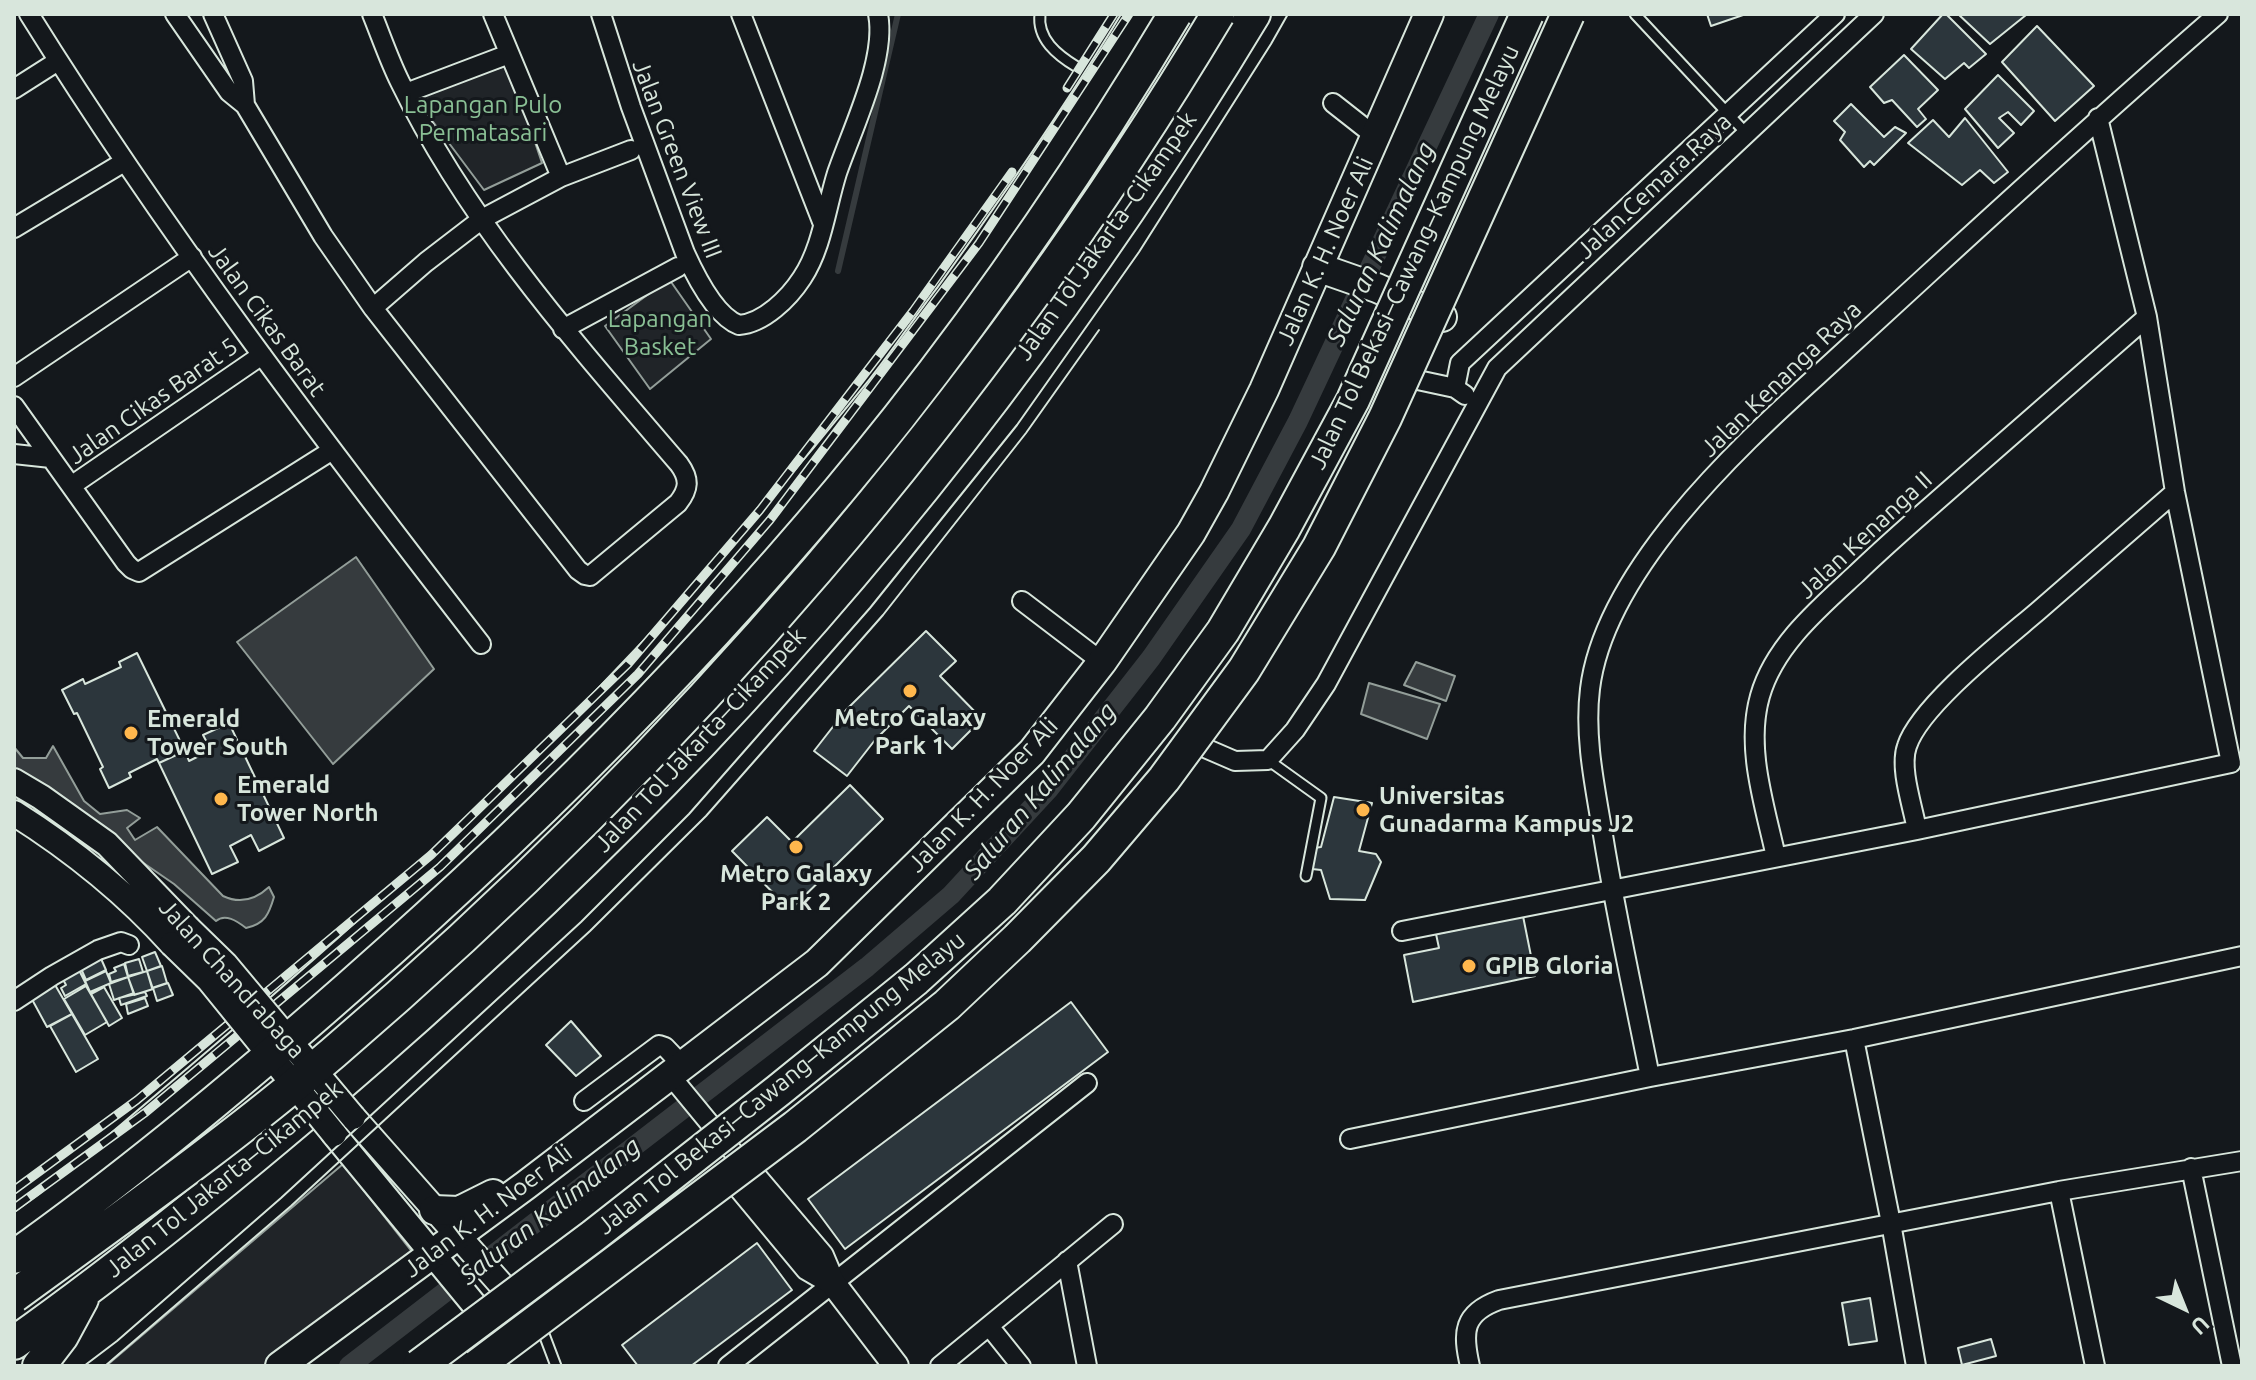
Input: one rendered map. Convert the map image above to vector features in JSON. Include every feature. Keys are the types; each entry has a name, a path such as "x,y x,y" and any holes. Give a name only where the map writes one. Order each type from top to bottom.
{"highway":[{"path":"14,1233 50,1207 394,910 523,789 638,671 748,551 884,388 1039,173 1101,81 1141,14"},
{"path":"14,1257 172,1137 295,1035 492,858 646,704 827,504 897,419 986,302 1073,176 1175,14"},
{"path":"14,1296 210,1153 332,1053 499,904 608,797 710,690 828,557 922,443 1002,338 1087,218 1218,14"},
{"name":"Jalan Tol Jakarta–Cikampek","path":"14,1343 85,1293 263,1152 495,947 606,840 743,697 837,592 942,465 1053,318 1126,214 1254,14"},
{"name":"Jalan Tol Bekasi–Cawang–Kampung Melayu","path":"419,1366 630,1207 916,979 1002,901 1081,816 1160,718 1223,631 1284,528 1353,400 1527,14"},
{"name":"Jalan Tol Bekasi–Cawang–Kampung Melayu","path":"477,1366 795,1127 947,1005 1086,869 1164,779 1244,670 1319,547 1385,418 1568,14"},
{"path":"39,1366 62,1336 85,1293"}],"main road":[{"name":"Jalan K. H. Noer Ali","path":"280,1366 464,1240 526,1185 677,1075 817,963 1032,752 1102,662 1191,533 1214,492 1324,270 1375,136 1429,14"},
{"path":"451,1366 489,1323 525,1311 653,1244 950,1009 1098,863 1198,745 1297,603 1356,498 1581,14"},
{"path":"1324,270 1377,288 1442,317"},
{"path":"434,1210 459,1211 487,1196 526,1185"},
{"path":"495,1366 525,1311"}],"street":[{"name":"Jalan Cikas Barat","path":"29,14 124,162 262,355 331,451 481,644"},
{"path":"175,14 229,92 245,105 323,236 373,308 578,570 590,576 678,503 687,490 687,478 679,464 563,329 482,219 434,145 406,93 372,14"},
{"path":"213,14 243,81 245,105"},
{"path":"493,14 561,177"},
{"name":"Jalan Green View III","path":"601,14 618,71 685,253 704,289 729,319 739,325 749,323 783,300 807,270 874,66 880,35 878,14"},
{"path":"741,14 823,224"},
{"name":"Jalan Cemara Raya","path":"1455,388 1460,363 1835,14"},
{"name":"Jalan Cemara Raya","path":"1268,760 1295,730 1326,684 1497,368 1874,14"},
{"name":"Jalan Kenanga Raya","path":"1650,1077 1612,890 1593,775 1589,710 1590,686 1597,658 1623,596 1674,522 1706,484 1778,411 2098,118 2218,14"},
{"path":"406,93 509,54"},
{"path":"14,89 58,61"},
{"path":"1333,103 1375,136"},
{"path":"1402,931 1917,830 2231,763 2175,492 2147,317 2098,118"},
{"path":"373,308 482,219 561,177 631,150"},
{"path":"14,228 124,162"},
{"path":"14,377 192,257"},
{"path":"563,329 678,267"},
{"name":"Jalan Kenanga II","path":"1776,857 1758,775 1755,724 1766,676 1779,656 1800,628 1879,552 2147,317"},
{"name":"Jalan Cikas Barat 5","path":"71,486 262,355"},
{"path":"1413,379 1455,388 1478,402"},
{"path":"14,406 129,567 139,572 331,451"},
{"path":"14,454 51,458"},
{"path":"1917,830 1904,765 1914,730 1981,660 2175,492"},
{"path":"1022,601 1102,662"},
{"path":"1198,745 1235,761 1268,760"},
{"name":"Jalan Chandrabaga","path":"14,781 107,844 225,964 353,1117 525,1311"},
{"name":"Jalan Chandrabaga","path":"14,813 144,912 209,980 489,1323"},
{"path":"14,1001 98,950 121,942 129,945"},
{"path":"1350,1139 1650,1077 1854,1039 2242,956"},
{"path":"1854,1039 1891,1223 1909,1365"},
{"path":"584,1101 659,1045 665,1047 677,1075 725,1145 741,1175 821,1256 832,1282 896,1366"},
{"path":"737,1363 832,1282 1087,1083"},
{"path":"1470,1366 1467,1323 1478,1310 1499,1300 2059,1191 2242,1161"},
{"path":"2191,1168 2232,1366"},
{"path":"2059,1191 2095,1366"},
{"path":"940,1366 1113,1224"},
{"path":"1067,1261 1087,1366"},
{"path":"989,1326 1021,1366"}],"lane":[{"path":"1040,14 1042,38 1077,67"},
{"path":"1635,14 1746,133"},
{"path":"1268,760 1321,798 1306,876"},
{"path":"525,1311 556,1366"}],"green space":[{"name":"Lapangan Pulo Permatasari","path":"509,65 542,163 484,190 413,95"},
{"name":"Lapangan Basket","path":"669,279 711,339 650,389 605,326"},
{"path":"343,1164 420,1262 273,1366 106,1366"}],"shaded area":[{"path":"356,557 434,669 333,764 237,642"},
{"path":"1416,662 1455,676 1446,701 1404,685"},
{"path":"1369,683 1440,704 1427,739 1361,714"},
{"path":"53,746 84,801 100,814 127,810 140,818 127,828 135,840 157,827 223,896 235,900 247,899 269,887 274,897 265,917 258,924 246,928 227,918 216,921 174,884 14,774 14,747 23,758 46,758"}],"building":[{"path":"1707,14 1746,14 1711,26"},
{"path":"1943,14 1986,54 1969,68 1964,63 1945,79 1911,49"},
{"path":"1958,14 2025,14 2026,15 1990,44"},
{"path":"2037,26 2094,86 2055,121 2002,62"},
{"path":"1904,55 1938,90 1918,109 1926,119 1917,127 1892,100 1884,103 1870,87"},
{"path":"1998,75 2034,111 2021,125 2008,112 1999,118 2014,133 1998,148 1965,109"},
{"path":"1851,104 1884,137 1895,127 1906,133 1874,165 1870,161 1864,167 1840,140 1845,132 1834,121"},
{"path":"1965,118 2008,172 1994,183 1980,170 1962,185 1908,143 1933,120 1949,137"},
{"name":"Metro Galaxy Park 1","path":"926,631 956,661 940,676 982,719 952,749 909,706 875,740 847,776 814,751 846,710"},
{"name":"Emerald Tower South","path":"137,653 185,751 159,763 157,759 129,773 131,777 109,788 100,769 103,767 77,713 74,714 62,690 83,679 85,684 121,667 119,662"},
{"name":"Emerald Tower North","path":"229,723 284,838 259,851 251,835 230,846 238,862 212,874 159,763 185,751 189,761 211,750 203,735"},
{"name":"Metro Galaxy Park 2","path":"850,785 883,819 790,910 732,851 767,817 792,842"},
{"path":"1334,797 1372,803 1359,851 1376,854 1381,862 1365,900 1330,899 1321,870 1303,868 1307,849 1321,847"},
{"name":"GPIB Gloria","path":"1523,916 1535,976 1413,1002 1404,955 1439,948 1436,934"},
{"path":"155,952 161,966 147,971 142,957"},
{"path":"99,954 106,970 86,980 79,964"},
{"path":"139,959 143,972 128,976 125,963"},
{"path":"76,964 86,984 65,996 61,988 66,985 59,972"},
{"path":"124,964 128,977 111,982 109,974"},
{"path":"162,966 167,983 152,988 147,971"},
{"path":"106,971 111,983 90,992 85,981"},
{"path":"147,971 153,989 134,995 128,977"},
{"path":"128,977 134,993 114,1000 109,984"},
{"path":"51,978 72,1014 47,1027 28,992"},
{"path":"168,983 173,995 157,1001 153,988"},
{"path":"86,986 107,1022 85,1035 64,999"},
{"path":"104,987 122,1018 109,1026 91,994"},
{"path":"145,992 147,996 121,1005 119,998"},
{"path":"145,998 148,1006 128,1014 126,1004"},
{"path":"1071,1002 1108,1052 845,1249 808,1199"},
{"path":"72,1014 98,1059 76,1072 50,1026"},
{"path":"571,1021 601,1056 576,1076 546,1045"},
{"path":"757,1243 792,1290 691,1366 638,1366 622,1345"},
{"path":"1870,1298 1877,1341 1849,1345 1842,1303"},
{"path":"1991,1339 1996,1356 1962,1365 1958,1348"}],"waterway":[{"path":"838,271 898,14"},
{"name":"Saluran Kalimalang","path":"349,1366 867,967 951,895 1048,790 1151,658 1241,529 1298,421 1489,14"}],"tram line":[{"path":"84,1366 281,1198 581,922 689,814 870,608 1017,425 1139,252 1288,14"},
{"path":"105,1366 291,1206 590,931 706,816 883,615 1026,433 1099,330"}],"railway":[{"path":"1067,88 1114,14"},
{"path":"14,1208 146,1112 440,867 638,674 770,520 979,243 1129,14"},
{"path":"14,1190 137,1100 431,855 628,664 760,510 913,311 1012,172"}],"place":[{"name":"Metro Galaxy Park 1","path":"910,691"},
{"name":"Emerald Tower South","path":"131,733"},
{"name":"Emerald Tower North","path":"221,799"},
{"name":"Universitas Gunadarma Kampus J2","path":"1363,810"},
{"name":"Metro Galaxy Park 2","path":"796,847"},
{"name":"GPIB Gloria","path":"1469,966"}]}
